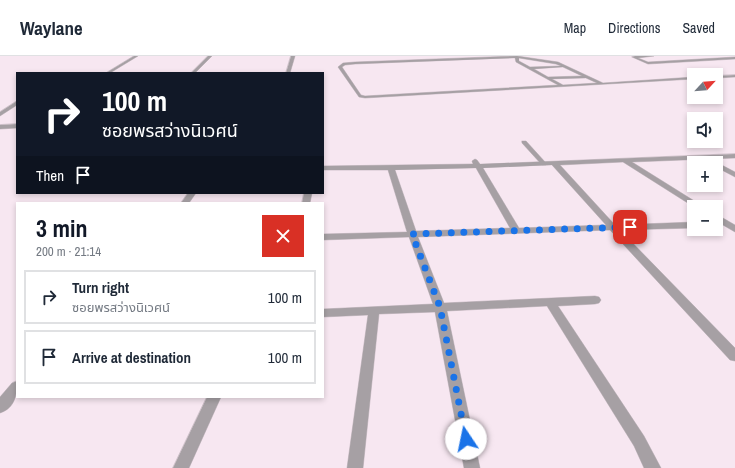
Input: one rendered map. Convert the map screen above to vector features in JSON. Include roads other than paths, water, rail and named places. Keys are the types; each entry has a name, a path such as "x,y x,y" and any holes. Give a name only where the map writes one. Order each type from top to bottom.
{"street":[{"path":"0,114 16,104"},
{"path":"0,127 16,126"},
{"path":"723,157 735,156"},
{"path":"324,168 391,168 476,163 549,163 687,158"},
{"path":"626,160 689,200"},
{"path":"476,163 516,231"},
{"path":"549,163 735,356"},
{"path":"391,168 412,234 440,307 472,468"},
{"path":"723,168 735,175"},
{"path":"723,220 732,225"},
{"path":"324,237 687,225"},
{"path":"324,313 595,300"},
{"path":"551,302 639,441 653,468"},
{"path":"355,468 374,311"},
{"path":"0,407 16,389"},
{"path":"181,468 214,398"}],"lane":[{"path":"110,72 136,56"},
{"path":"194,72 210,56"},
{"path":"288,72 293,56"},
{"path":"652,56 634,58 648,63 735,58"},
{"path":"691,56 704,60"},
{"path":"718,56 728,59"},
{"path":"517,57 517,61 563,86"},
{"path":"602,84 552,61 517,57 356,63 344,64 340,67 360,96 365,98 602,84 687,78"},
{"path":"530,68 565,67"},
{"path":"568,72 575,71"},
{"path":"538,73 546,73"},
{"path":"546,78 586,76"},
{"path":"723,77 735,76"},
{"path":"524,142 549,163"}]}
